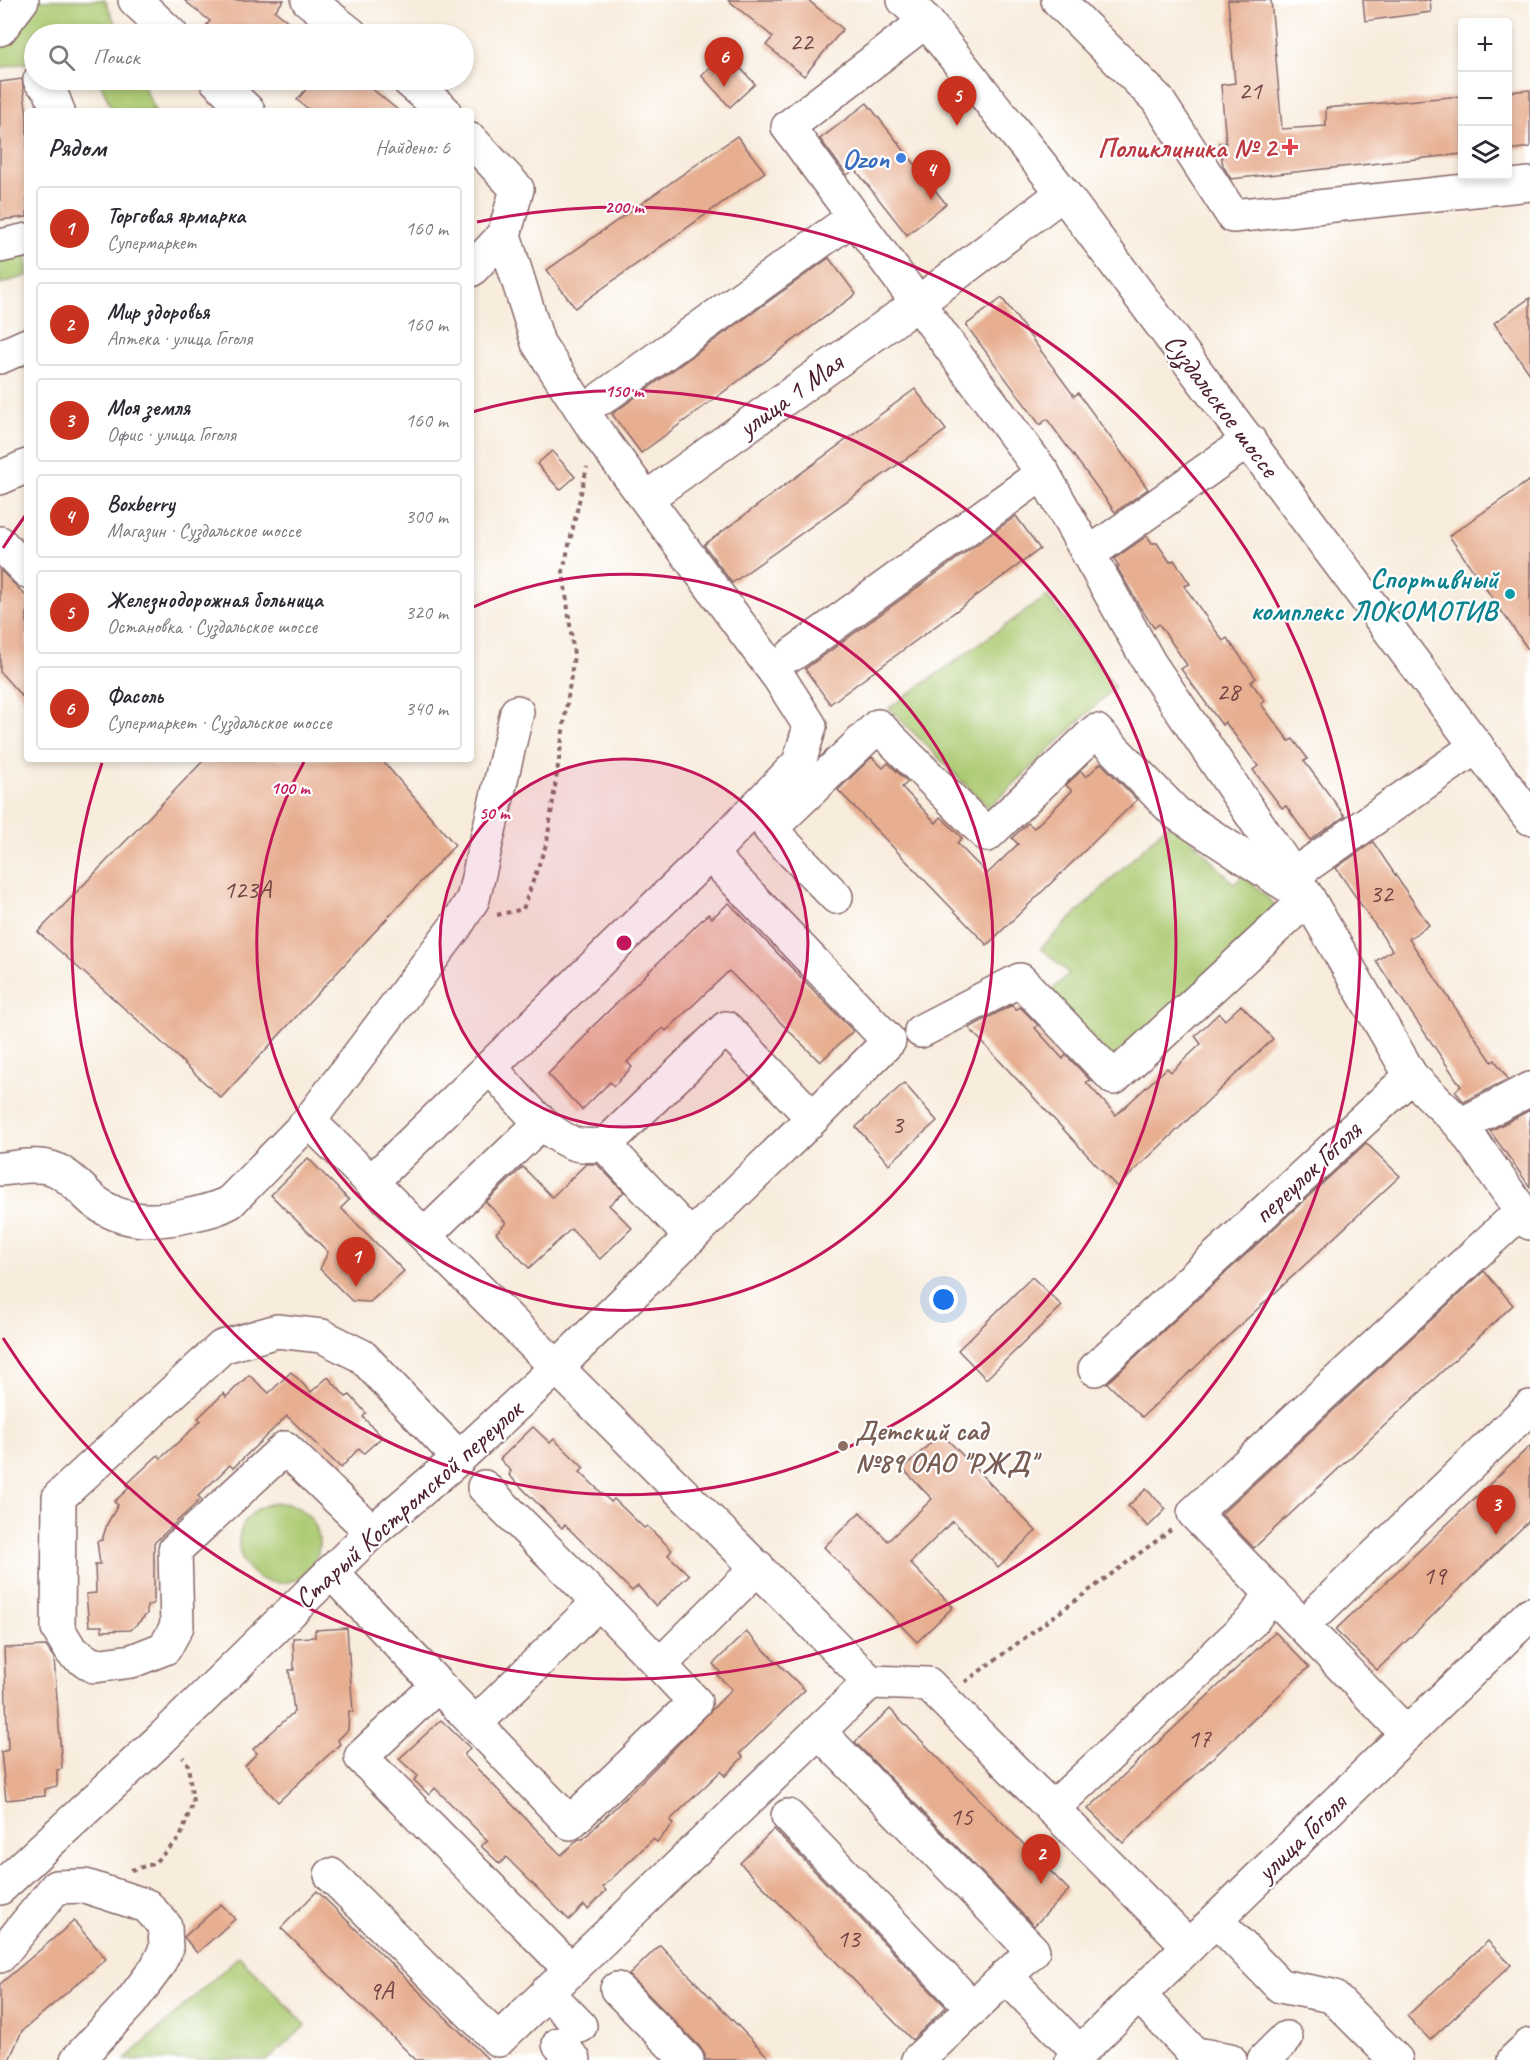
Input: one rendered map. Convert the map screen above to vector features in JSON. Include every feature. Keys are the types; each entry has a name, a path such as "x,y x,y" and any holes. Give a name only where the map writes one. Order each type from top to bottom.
{"main road":[{"path":"0,29 22,0"},
{"path":"135,0 160,24"},
{"path":"308,0 338,24"},
{"path":"1059,0 1157,99 1233,216 1530,184"},
{"path":"915,10 788,127 1043,473 1150,664 1300,887 1411,1076 1461,1125 1526,1217 1194,1513 1407,1734"},
{"name":"Суздальское шоссе","path":"915,10 1063,193 1530,818"},
{"path":"50,90 57,108"},
{"path":"226,90 245,108"},
{"path":"420,90 441,108"},
{"path":"474,143 517,189 504,235 474,267"},
{"name":"улица 1 Мая","path":"662,487 918,303 1063,193"},
{"path":"602,398 854,217"},
{"path":"371,1182 710,854 799,763 810,726 780,679 596,430 538,343 504,235"},
{"path":"0,246 24,241"},
{"path":"0,357 24,346"},
{"path":"1089,554 1249,440"},
{"path":"0,478 24,467"},
{"path":"793,654 1043,473"},
{"path":"0,543 24,568"},
{"path":"0,1169 38,1166 52,1168 64,1175 96,1203 113,1213 148,1222 217,1209 230,1202 309,1121 456,926 473,900 517,712"},
{"path":"836,897 770,829 878,726 987,835 1096,731 1176,813 1300,887"},
{"path":"921,1031 1020,980 1114,1078 1300,887 1477,746"},
{"name":"Старый Костромской переулок","path":"0,1888 167,1734 372,1532 459,1458 556,1368 889,1041 710,854"},
{"path":"605,1145 726,1028 813,1118"},
{"path":"489,1067 557,1135 574,1144 605,1145 691,1237"},
{"name":"переулок Гоголя","path":"1095,1369 1411,1076"},
{"path":"1461,1125 1530,1089"},
{"path":"309,1121 758,1567 870,1682 928,1684 1189,1946"},
{"path":"424,1235 542,1122"},
{"path":"372,1532 285,1448 175,1550 177,1626 165,1648 132,1661 94,1666 72,1652 58,1629 59,1497 222,1347 277,1331 322,1336 362,1356 459,1458"},
{"path":"1319,1610 1530,1407"},
{"path":"331,1572 570,1823 695,1702 484,1487"},
{"path":"660,1665 758,1567"},
{"path":"1052,1809 1253,1620 1272,1593"},
{"path":"475,1724 599,1602"},
{"name":"улица Гоголя","path":"1076,2056 1530,1614"},
{"path":"331,1875 498,2040 870,1682"},
{"path":"438,1685 361,1757 572,1970"},
{"path":"832,1745 1033,1951 918,2060"},
{"path":"788,1816 973,2008"},
{"path":"0,1956 56,1887 85,1886 147,1906 165,1926 166,1949 157,1967 131,2002 77,2060"},
{"path":"1216,1920 1280,1986 1332,1996 1396,2060"},
{"path":"1006,1976 1076,2056"},
{"path":"617,1989 687,2060"},
{"path":"547,1992 571,2043"},
{"path":"1139,1995 1198,2057 1230,2060"},
{"path":"1514,2060 1530,2045"}],"path":[{"path":"456,926 523,909 547,842 574,655 563,571 596,430"},
{"path":"125,1871 153,1863 180,1838 193,1802 188,1765 167,1734"}],"green space":[{"path":"30,0 105,0 116,24 24,24 24,63 0,68 0,49"},
{"path":"104,90 146,90 154,108 112,108"},
{"path":"24,246 24,277 0,284 0,252"},
{"path":"1047,596 1115,687 989,808 889,708"},
{"path":"1166,826 1179,826 1234,884 1244,875 1280,910 1118,1065 1048,994 1069,973 1041,948"},
{"path":"279,1503 294,1506 307,1515 316,1528 319,1543 316,1558 307,1571 294,1580 279,1583 264,1580 251,1571 242,1558 239,1543 242,1528 251,1515 264,1506"},
{"path":"239,1956 306,2025 268,2060 125,2060"}],"building":[{"path":"184,0 284,0 275,11 291,24 208,24 210,21"},
{"path":"728,0 808,0 843,29 804,76 766,45 773,37"},
{"path":"1228,0 1271,0 1282,129 1326,126 1326,108 1458,96 1458,154 1231,179 1223,166 1219,143 1226,143 1221,85 1235,83"},
{"path":"1363,0 1430,0 1431,12 1365,21"},
{"path":"722,57 730,66 734,61 755,84 730,107 701,75"},
{"path":"22,79 26,108 24,108 24,217 0,220 0,82"},
{"path":"306,90 373,90 395,108 307,108 297,100"},
{"path":"1530,90 1530,147 1512,149 1512,92"},
{"path":"867,103 946,204 907,235 855,169 847,175 820,139"},
{"path":"737,136 765,172 575,308 547,270"},
{"path":"829,258 856,294 641,453 612,414"},
{"path":"1002,298 1074,396 1078,393 1148,489 1115,512 1047,419 1040,425 966,325"},
{"path":"1530,298 1530,374 1494,323"},
{"path":"915,389 946,430 732,583 704,545"},
{"path":"552,451 575,477 560,490 537,464"},
{"name":"Спортивный комплекс ЛОКОМОТИВ","path":"1530,480 1530,652 1449,536"},
{"path":"1016,516 1040,549 830,704 805,669"},
{"path":"1147,536 1152,543 1157,543 1170,562 1174,560 1190,584 1184,586 1223,641 1227,638 1256,678 1251,682 1265,701 1261,704 1289,741 1293,739 1308,759 1304,761 1345,816 1310,840 1286,806 1282,808 1253,770 1258,766 1225,722 1222,725 1181,669 1187,665 1159,624 1154,628 1117,567 1119,566 1114,559"},
{"path":"0,570 24,594 24,699 0,672"},
{"path":"872,757 883,768 888,763 908,782 902,787 936,823 941,817 962,838 957,843 987,874 1018,844 1012,838 1028,823 1034,828 1072,791 1066,785 1081,771 1086,777 1101,763 1137,800 987,945 838,790"},
{"path":"202,762 384,762 455,845 221,1098 38,932"},
{"path":"1373,842 1429,925 1409,939 1492,1062 1495,1060 1508,1079 1464,1102 1455,1091 1461,1086 1376,961 1392,950 1336,868"},
{"path":"729,903 853,1031 820,1062 729,971 666,1031 663,1028 627,1062 632,1067 614,1086 610,1082 582,1110 548,1074 588,1031 708,914 712,918"},
{"path":"1012,1005 1016,1010 1020,1007 1038,1025 1035,1028 1063,1059 1066,1055 1090,1080 1086,1082 1116,1115 1167,1068 1171,1072 1201,1044 1195,1036 1219,1013 1225,1020 1241,1005 1273,1039 1117,1187 969,1028"},
{"path":"904,1083 937,1121 889,1164 856,1127"},
{"path":"1530,1110 1530,1187 1490,1131"},
{"path":"1366,1143 1400,1176 1142,1417 1107,1383"},
{"path":"308,1158 349,1200 341,1208 404,1271 370,1302 352,1301 320,1269 328,1252 271,1195"},
{"path":"586,1164 597,1164 624,1192 609,1205 632,1228 600,1259 571,1229 529,1268 496,1233 506,1223 486,1202 523,1167 552,1197"},
{"path":"1484,1271 1513,1305 1254,1548 1221,1514"},
{"path":"1032,1277 1062,1306 986,1379 958,1350"},
{"path":"291,1372 311,1392 328,1377 346,1397 350,1395 366,1413 363,1417 382,1437 364,1453 359,1448 341,1468 287,1416 233,1468 230,1465 198,1496 201,1499 154,1543 154,1603 147,1606 147,1614 131,1630 102,1631 102,1626 89,1626 86,1594 96,1593 95,1564 100,1564 97,1541 102,1540 107,1524 118,1505 114,1502 129,1488 126,1485 158,1455 161,1458 201,1421 198,1418 224,1393 226,1397 249,1375 269,1393"},
{"path":"533,1427 550,1443 554,1439 584,1468 580,1472 611,1502 614,1499 644,1528 647,1526 672,1550 668,1555 689,1575 656,1606 638,1586 632,1591 565,1525 562,1528 509,1475 511,1471 500,1459"},
{"path":"941,1433 1036,1531 998,1567 953,1521 910,1563 953,1607 917,1642 824,1547 860,1512 888,1541 932,1499 903,1469"},
{"path":"1530,1446 1530,1520 1377,1670 1335,1630"},
{"path":"1146,1489 1166,1509 1148,1527 1128,1506"},
{"path":"347,1628 353,1712 349,1711 348,1730 338,1740 340,1744 278,1802 245,1766 257,1753 253,1749 294,1712 289,1670 294,1670 293,1638 315,1637 315,1630"},
{"path":"746,1632 805,1690 740,1753 743,1757 725,1776 721,1771 670,1820 673,1824 657,1842 653,1839 603,1887 606,1891 588,1909 584,1905 569,1920 506,1857 500,1864 481,1846 488,1841 435,1788 429,1795 414,1780 418,1776 399,1759 441,1720 470,1748 464,1755 561,1855 579,1839 583,1839 732,1689 717,1675 720,1672 713,1664"},
{"path":"1275,1632 1309,1667 1123,1843 1088,1809"},
{"path":"46,1646 54,1658 62,1769 57,1770 57,1786 45,1789 45,1796 6,1800 1,1752 8,1750 4,1648"},
{"path":"890,1709 1069,1890 1034,1926 855,1742"},
{"path":"774,1829 946,2007 912,2040 740,1863"},
{"path":"317,1891 489,2060 416,2060 281,1928"},
{"path":"221,1904 235,1919 197,1953 184,1937"},
{"path":"74,1921 106,1959 22,2031 9,2060 0,2060 0,1984"},
{"path":"1488,1941 1511,1965 1430,2040 1407,2016"},
{"path":"660,1945 771,2060 705,2060 700,2047 629,1975"}],"place":[{"name":"Фасоль","path":"724,87"},
{"name":"Железнодорожная больница","path":"957,126"},
{"name":"Поликлиника № 2","path":"1290,147"},
{"name":"Ozon","path":"901,158"},
{"name":"Boxberry","path":"931,200"},
{"name":"Спортивный комплекс ЛОКОМОТИВ","path":"1510,594"},
{"name":"Торговая ярмарка","path":"356,1287"},
{"name":"Детский сад №89 ОАО \"РЖД\"","path":"843,1446"},
{"name":"Моя земля","path":"1496,1535"},
{"name":"Мир здоровья","path":"1041,1884"}]}
